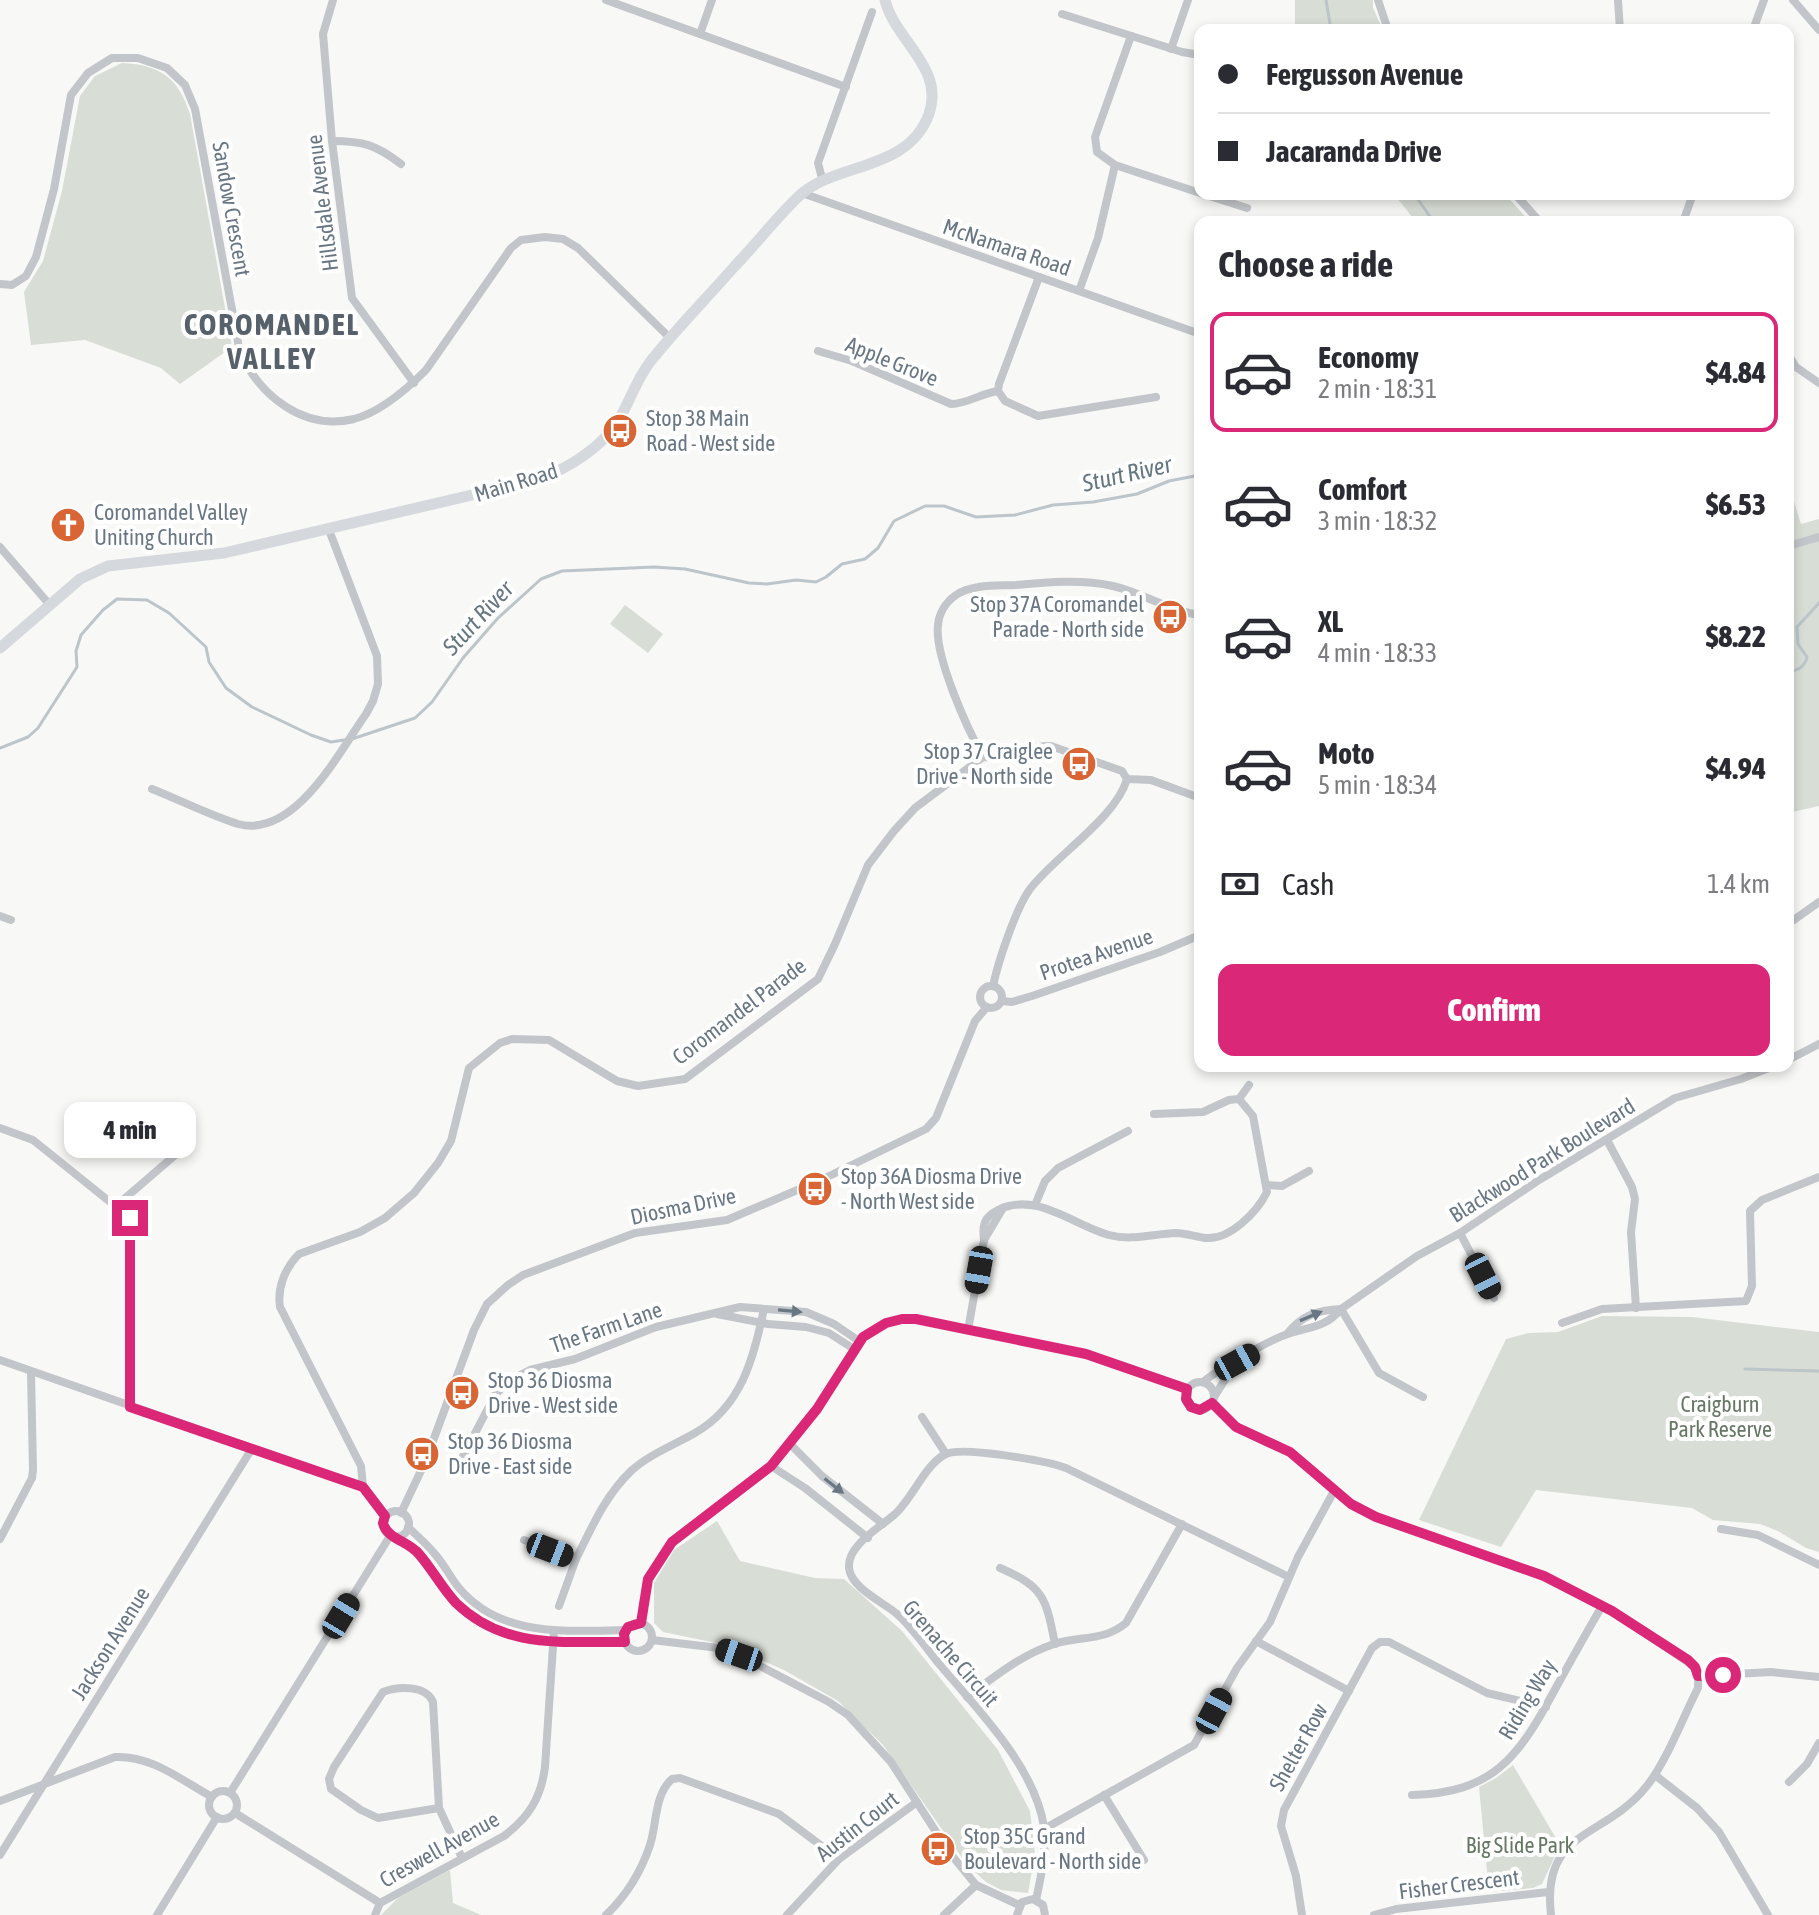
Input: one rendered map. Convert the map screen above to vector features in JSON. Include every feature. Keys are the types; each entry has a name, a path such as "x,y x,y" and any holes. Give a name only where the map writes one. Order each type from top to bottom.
{"main road":[{"name":"Main Road","path":"0,648 80,579 108,566 224,553 329,530 552,474 579,458 616,426 639,378 670,338 802,193 894,154 922,128 932,98 928,73 885,0"}],"street":[{"name":"Hillsdale Avenue","path":"333,0 323,34 332,141 352,298 414,383"},
{"path":"606,0 846,87"},
{"path":"700,34 712,0"},
{"path":"1171,49 1188,0"},
{"path":"1378,0 1386,24"},
{"path":"1618,0 1620,24"},
{"path":"1755,24 1764,0"},
{"path":"1793,0 1819,30"},
{"path":"823,182 818,163 872,12"},
{"path":"1062,14 1194,54"},
{"path":"1131,36 1095,137 1097,152 1115,165 1194,192"},
{"name":"Sandow Crescent","path":"0,284 12,285 26,276 36,257 54,189 71,95 88,73 112,58 138,58 167,68 185,85 195,109 240,353 252,377 290,411 320,421 353,419 375,410 414,383 503,257 521,240 563,239 578,248 670,338"},
{"path":"332,141 377,146 401,164"},
{"path":"1079,291 1098,238 1115,165"},
{"name":"McNamara Road","path":"802,193 1194,332"},
{"path":"1221,200 1247,208"},
{"path":"1520,200 1535,216"},
{"path":"1039,277 998,391 1005,401 1038,416 1156,397"},
{"name":"Apple Grove","path":"818,351 852,361 951,404 959,404 981,393 998,391"},
{"path":"1794,364 1819,383"},
{"path":"152,789 240,824 275,822 299,805 350,736 373,701 379,668 329,530"},
{"path":"1794,544 1819,537"},
{"path":"0,547 49,604"},
{"path":"1127,779 1122,771 1051,746 1039,746 996,759 983,757 968,730 938,638 941,612 957,594 971,589 1043,582 1115,586 1194,614"},
{"name":"Coromandel Parade","path":"385,1516 363,1487 361,1466 280,1307 279,1289 294,1259 299,1254 360,1232 385,1218 414,1193 451,1141 469,1068 500,1043 512,1039 549,1040 617,1081 638,1086 685,1079 818,979 868,865 876,854 915,808 983,757"},
{"path":"1127,779 1151,780 1194,796"},
{"path":"993,986 997,966 1027,893 1115,803 1127,779"},
{"path":"1794,920 1819,902"},
{"path":"0,916 11,920"},
{"name":"Protea Avenue","path":"1002,1001 1012,1002 1032,996 1194,938"},
{"path":"993,986 1000,990 1002,1001 997,1006 987,1007 981,1003 980,995 986,987 993,986"},
{"name":"Diosma Drive","path":"401,1513 426,1460 474,1330 487,1304 508,1285 523,1275 635,1233 727,1220 823,1179 926,1129 936,1118 975,1021 987,1007"},
{"path":"1794,1057 1819,1044"},
{"name":"Blackwood Park Boulevard","path":"1203,1382 1217,1370 1287,1334 1333,1320 1341,1309 1417,1256 1460,1233 1539,1180 1675,1098 1759,1072"},
{"path":"1154,1114 1203,1112 1229,1100 1239,1099 1249,1085"},
{"path":"968,1330 984,1240 982,1226 987,1217 1004,1207 1035,1205 1108,1235 1136,1239 1178,1233 1208,1239 1223,1238 1232,1232 1264,1199 1267,1185 1253,1116 1239,1099"},
{"path":"0,1128 33,1140 130,1218 130,1407"},
{"path":"1035,1205 1045,1181 1058,1168 1128,1131"},
{"path":"1607,1140 1632,1187 1635,1199 1631,1232 1636,1308"},
{"path":"116,1206 181,1150"},
{"path":"1267,1185 1282,1186 1309,1171"},
{"path":"1562,1323 1602,1309 1746,1301 1752,1286 1750,1211 1762,1200 1819,1177"},
{"path":"1460,1233 1494,1298"},
{"name":"The Farm Lane","path":"461,1460 495,1395 509,1381 530,1370 575,1359 656,1327 740,1307 806,1312 820,1317 856,1345"},
{"path":"559,1606 576,1559 603,1504 634,1468 697,1432 730,1404 752,1362 764,1309"},
{"path":"1341,1309 1379,1373 1423,1397"},
{"name":"Blackwood Park Boulevard","path":"1287,1334 1307,1315 1341,1309"},
{"name":"The Farm Lane","path":"713,1313 761,1323 806,1327 856,1345"},
{"path":"641,1623 648,1579 672,1542 771,1466 817,1409 856,1345 872,1329 902,1319 968,1330 1106,1360 1187,1389"},
{"path":"0,1360 363,1487"},
{"name":"Blackwood Park Boulevard","path":"1213,1400 1237,1362"},
{"path":"0,1539 32,1478 31,1372"},
{"path":"1213,1400 1200,1410 1191,1407 1186,1399 1187,1389 1196,1382 1203,1382 1211,1388 1213,1400 1236,1427 1290,1452 1351,1504 1376,1517 1544,1576 1602,1606 1695,1667 1698,1688 1655,1775 1628,1808 1574,1840 1555,1865 1548,1892 1551,1915"},
{"path":"922,1417 946,1454 970,1452 1050,1462 1289,1577"},
{"path":"790,1444 822,1476 883,1524"},
{"name":"Jackson Avenue","path":"0,1855 251,1450"},
{"name":"Grenache Circuit","path":"946,1454 932,1467 898,1512 852,1553 849,1568 853,1577 899,1616 967,1697 1027,1778 1044,1829 1044,1858 1036,1900"},
{"path":"771,1466 805,1488 868,1538"},
{"path":"1044,1829 1194,1745 1237,1668 1270,1622 1289,1577 1334,1491"},
{"path":"230,1793 393,1536 404,1534 408,1527 407,1519 394,1511 385,1516 383,1527 393,1536 414,1548 454,1601 481,1624 506,1635 554,1642 625,1642"},
{"path":"967,1697 1024,1656 1055,1644 1115,1632 1126,1623 1182,1524"},
{"path":"408,1527 434,1552 460,1590 483,1610 502,1621 554,1631 625,1630 632,1624 641,1623 651,1631 652,1640 648,1648 640,1651 631,1649 625,1642 625,1630"},
{"path":"1721,1529 1758,1535 1819,1565"},
{"path":"524,1540 576,1559"},
{"path":"1000,1568 1030,1581 1048,1609 1055,1644"},
{"name":"Riding Way","path":"1412,1795 1434,1795 1462,1789 1501,1768 1530,1736 1602,1606"},
{"name":"Creswell Avenue","path":"375,1915 380,1903 521,1823 533,1807 542,1788 554,1631"},
{"path":"652,1640 719,1648 739,1655 848,1715 875,1742 949,1852 976,1885 1018,1910 1029,1899 1036,1900 1043,1905 1045,1915"},
{"name":"Shelter Row","path":"1256,1641 1349,1691"},
{"name":"Shelter Row","path":"1302,1915 1296,1876 1281,1826 1284,1810 1372,1648 1380,1642 1389,1642 1487,1693 1546,1707"},
{"path":"1698,1676 1771,1672 1819,1677"},
{"path":"439,1808 378,1818 331,1789 329,1779 334,1767 383,1692 391,1689 421,1690 430,1695 433,1702 439,1808 462,1858"},
{"path":"1789,1782 1807,1764 1819,1743"},
{"path":"0,1801 115,1757 130,1756 145,1759 212,1797"},
{"path":"1655,1775 1697,1808 1719,1832 1768,1915"},
{"path":"606,1915 631,1887 651,1843 662,1790 672,1779 680,1778 779,1814 839,1859"},
{"path":"218,1792 230,1793 237,1804 235,1813 229,1818 217,1817 209,1806 212,1797 218,1792"},
{"path":"1104,1795 1144,1860"},
{"name":"Austin Court","path":"787,1915 839,1859 917,1802"},
{"path":"235,1813 380,1903"},
{"path":"157,1915 217,1817"},
{"path":"944,1915 976,1885"},
{"name":"Fisher Crescent","path":"1374,1915 1396,1909 1548,1892"}],"green space":[{"path":"1295,0 1373,0 1380,24 1295,24"},
{"path":"122,63 147,67 166,76 180,91 190,114 232,347 180,384 161,368 85,340 31,345 24,292 43,261 62,191 80,96 95,76"},
{"path":"1399,200 1510,200 1525,216 1411,216"},
{"path":"1794,502 1801,524 1819,519 1819,806 1794,812"},
{"path":"625,605 663,634 648,653 610,624"},
{"name":"Craigburn Park Reserve","path":"1602,1316 1692,1317 1819,1332 1819,1552 1760,1524 1713,1520 1692,1508 1536,1490 1501,1547 1419,1520 1506,1339 1529,1333 1558,1332"},
{"path":"717,1521 740,1561 815,1578 844,1579 902,1631 998,1750 1030,1811 1035,1854 1028,1893 1001,1890 986,1882 967,1865 883,1745 838,1701 784,1670 726,1645 663,1632 654,1623 654,1583 674,1550"},
{"name":"Big Slide Park","path":"1513,1765 1560,1845 1542,1884 1533,1888 1489,1892 1479,1787"},
{"path":"450,1870 453,1903 481,1915 381,1915 398,1898"}],"waterway":[{"path":"1326,0 1330,24"},
{"path":"1418,200 1430,216"},
{"name":"Sturt River","path":"352,739 415,718 432,702 463,658 498,618 541,579 562,571 654,567 685,569 749,583 816,582 842,564 865,559 878,548 894,521 925,506 944,506 976,517 1015,515 1053,505 1137,494 1169,481 1194,476"},
{"name":"Sturt River","path":"0,748 28,737 38,728 77,667 76,651 81,635 117,599 147,600 169,613 206,647 209,662 226,688 252,707 311,735 331,742 344,740"},
{"name":"Sturt River","path":"1794,670 1805,663 1807,657 1798,644 1797,627 1819,603"},
{"path":"1745,1369 1819,1371"}],"place":[{"name":"Stop 38 Main Road - West side","path":"620,431"},
{"name":"Coromandel Valley Uniting Church","path":"68,525"},
{"name":"Stop 37A Coromandel Parade - North side","path":"1170,617"},
{"name":"Stop 37 Craiglee Drive - North side","path":"1079,764"},
{"name":"Stop 36A Diosma Drive - North West side","path":"815,1189"},
{"name":"Stop 36 Diosma Drive - West side","path":"462,1393"},
{"name":"Stop 36 Diosma Drive - East side","path":"422,1454"},
{"name":"Stop 35C Grand Boulevard - North side","path":"938,1849"}],"district":[{"name":"COROMANDEL VALLEY","path":"272,342"}],"route":[{"path":"130,1218 130,1407 363,1487 385,1516 383,1523 387,1534 414,1548 454,1601 481,1624 506,1635 554,1642 625,1642 625,1630 632,1624 641,1623 648,1579 672,1542 771,1466 817,1409 863,1337 886,1323 916,1319 1086,1354 1187,1389 1186,1399 1191,1407 1200,1410 1212,1403 1236,1427 1290,1452 1351,1504 1376,1517 1544,1576 1612,1611 1688,1660 1698,1676 1723,1675"}]}
